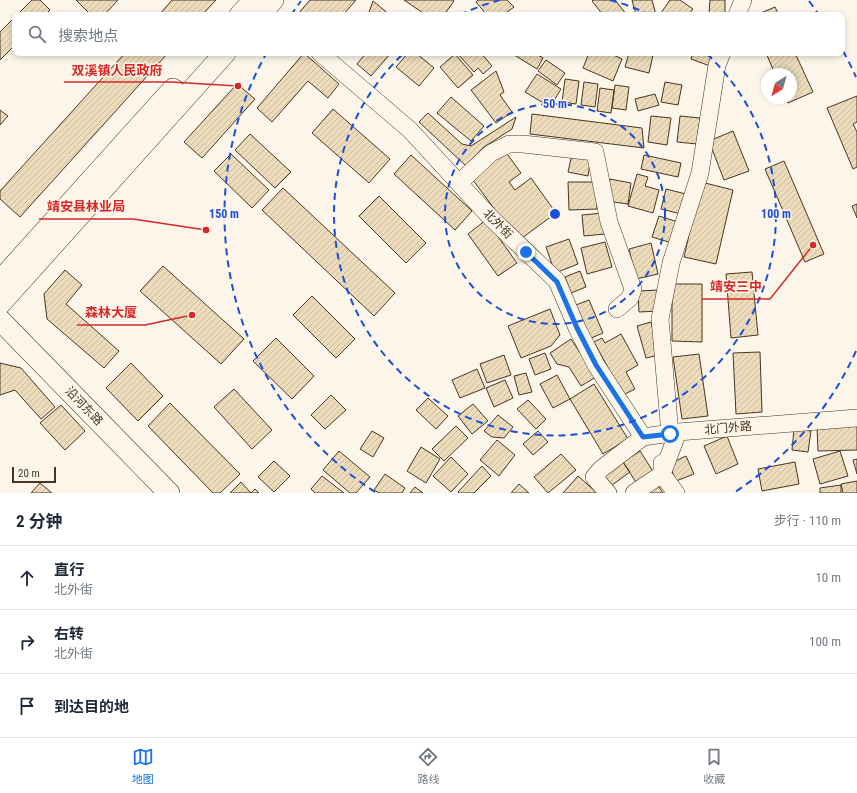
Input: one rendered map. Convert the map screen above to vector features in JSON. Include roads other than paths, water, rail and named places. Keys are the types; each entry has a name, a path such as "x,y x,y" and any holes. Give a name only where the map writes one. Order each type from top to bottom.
{"main road":[{"path":"248,12 264,6"},
{"path":"0,281 203,56"},
{"path":"0,304 222,56"},
{"name":"沿河东路","path":"0,320 169,493"}],"street":[{"path":"738,12 743,0"},
{"name":"北外街","path":"324,56 410,130 491,218 557,282 577,328 596,365 643,437"},
{"path":"634,493 662,474 670,434 660,319 670,263 700,173 717,64 721,56"},
{"path":"459,183 491,153 509,144 523,144 595,152 609,222 633,289 630,298 617,309"},
{"name":"北门外路","path":"670,434 857,418"},
{"path":"608,493 594,477 600,469 643,437 670,434"},
{"path":"662,474 676,493"}],"place":[{"name":"双溪镇人民政府","path":"238,86"},
{"name":"靖安县林业局","path":"206,230"},
{"name":"靖安三中","path":"813,245"},
{"name":"森林大厦","path":"192,315"}]}
